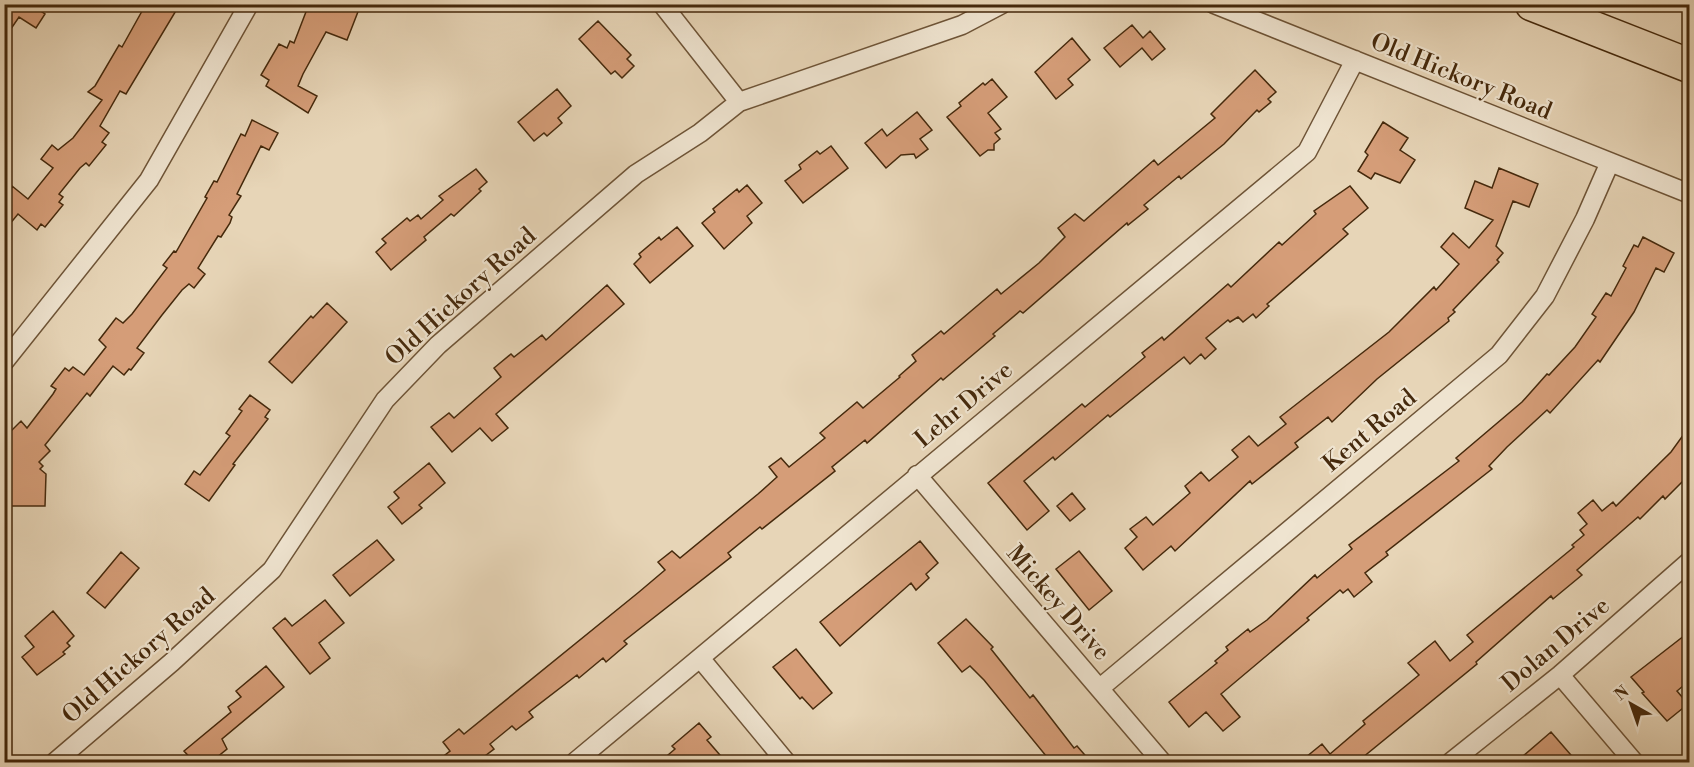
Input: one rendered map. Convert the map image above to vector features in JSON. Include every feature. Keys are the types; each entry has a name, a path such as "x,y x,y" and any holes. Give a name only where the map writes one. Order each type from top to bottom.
{"highway":[{"path":"1532,4 1689,66"}],"street":[{"path":"4,362 149,180 249,4"},
{"path":"662,4 739,102"},
{"name":"Old Hickory Road","path":"55,762 172,662 272,570 385,400 438,345 636,174 700,133 739,102 962,25 1002,4"},
{"name":"Old Hickory Road","path":"1214,4 1689,194"},
{"name":"Lehr Drive","path":"575,762 1307,152 1354,60"},
{"name":"Kent Road","path":"1100,688 1499,355 1545,296 1585,219 1610,162"},
{"name":"Mickey Drive","path":"917,475 1162,762"},
{"name":"Dolan Drive","path":"1451,762 1560,675 1689,561"},
{"path":"700,658 786,762"},
{"path":"1560,675 1634,762"}],"building":[{"path":"4,4 30,4 45,14 36,28 19,17 4,39"},
{"path":"146,4 180,4 126,94 120,91 100,126 109,133 102,142 106,145 89,166 86,163 80,168 59,194 63,197 59,202 63,205 45,227 41,224 37,230 18,214 4,231 4,196 12,186 28,199 53,168 41,159 52,145 58,150 73,138 102,100 88,92 95,86 119,45 122,47"},
{"path":"309,4 361,4 347,40 326,32 303,74 298,86 317,96 308,113 266,86 269,80 261,75 279,44 287,48 290,41 294,43"},
{"path":"598,21 631,55 627,59 634,66 622,78 615,71 611,74 579,39"},
{"path":"1132,25 1143,38 1150,31 1165,49 1152,60 1142,48 1120,67 1104,48"},
{"path":"1072,38 1090,60 1068,79 1073,85 1056,99 1035,72"},
{"path":"1255,70 1276,92 1268,99 1271,102 1259,112 1257,110 1224,144 1181,179 1179,176 1144,205 1148,209 1128,225 1127,223 1023,313 1020,311 993,334 995,336 943,380 941,378 867,443 865,440 832,467 835,471 728,553 731,557 624,641 627,644 606,662 603,658 579,678 577,675 529,712 533,717 516,730 512,726 490,744 494,749 477,762 436,762 450,751 443,742 459,729 464,734 665,570 658,562 672,551 680,558 758,494 777,477 769,467 781,458 789,467 825,438 820,433 857,402 863,408 900,377 916,361 912,355 941,331 944,334 997,289 1001,294 1039,263 1065,237 1058,228 1075,214 1084,221 1154,160 1158,165 1215,118 1211,114"},
{"path":"992,79 1007,97 988,113 1001,129 995,133 1000,139 994,144 994,150 988,150 980,156 947,117 961,106 959,103 983,83 985,85"},
{"path":"557,89 571,106 558,118 562,123 547,136 544,133 534,141 518,122"},
{"path":"917,112 932,130 920,139 928,149 916,158 914,154 901,155 886,168 865,143 882,129 887,136"},
{"path":"252,120 278,133 269,150 261,146 237,194 241,196 229,215 232,217 230,223 221,237 218,236 198,268 205,274 194,288 189,284 182,290 162,315 137,348 144,353 131,370 129,369 124,375 113,366 90,396 87,393 45,445 50,451 39,462 43,466 40,469 46,474 45,506 11,506 11,491 4,484 4,438 21,421 27,428 53,394 56,389 51,386 65,368 69,371 73,367 84,375 106,347 99,340 116,318 123,323 132,314 167,268 163,265 174,251 176,252 207,198 205,197 214,181 217,182 241,134 245,136"},
{"path":"1383,122 1408,138 1400,150 1415,160 1400,183 1375,173 1371,179 1358,171 1368,155 1365,152"},
{"path":"831,146 848,168 803,203 785,181 801,169 799,165 817,151 820,154"},
{"path":"1499,168 1538,184 1529,207 1513,201 1496,246 1503,253 1497,260 1499,262 1453,310 1455,312 1448,318 1449,321 1377,379 1332,422 1328,417 1295,443 1298,447 1252,484 1250,481 1175,551 1171,546 1143,570 1125,548 1137,537 1130,529 1146,517 1153,525 1190,493 1185,486 1201,472 1209,481 1238,457 1232,450 1249,436 1258,446 1286,424 1280,417 1389,332 1434,287 1436,290 1459,264 1441,247 1453,233 1469,248 1493,220 1465,208 1475,181 1492,188"},
{"path":"476,169 487,182 479,189 481,191 454,216 451,214 424,237 426,240 391,270 376,252 386,243 382,239 407,218 410,221 418,215 421,219 443,200 439,196"},
{"path":"747,185 762,203 747,216 752,223 724,249 702,223 715,212 713,209 737,189 739,192"},
{"path":"1350,186 1368,208 1343,229 1348,234 1267,304 1269,306 1256,318 1253,314 1243,322 1238,317 1230,322 1228,320 1206,338 1216,349 1205,359 1201,354 1190,364 1184,357 1110,417 1108,415 1055,460 1053,457 1024,481 1049,511 1027,530 988,483 1082,404 1085,407 1145,357 1142,353 1162,337 1164,340 1228,284 1231,287 1279,242 1282,245 1316,214 1314,211"},
{"path":"677,227 693,246 650,283 634,264 641,257 639,254 659,237 661,240"},
{"path":"1643,237 1674,253 1664,272 1656,268 1634,312 1600,362 1598,360 1550,413 1547,410 1507,447 1489,466 1492,469 1386,552 1388,555 1365,573 1372,582 1354,597 1348,589 1343,593 1340,590 1307,618 1309,620 1221,694 1240,717 1223,731 1206,712 1189,727 1169,702 1217,663 1215,661 1228,650 1226,647 1248,629 1250,632 1267,620 1315,575 1317,578 1352,549 1349,545 1459,461 1456,458 1522,402 1575,347 1596,317 1592,314 1606,293 1611,296 1626,268 1623,266 1634,245 1638,247"},
{"path":"607,285 624,304 496,414 508,428 492,441 480,428 452,452 431,427 449,413 454,418 501,377 494,368 511,354 514,357 542,335 546,340"},
{"path":"327,303 347,322 292,383 269,362 311,316 313,318"},
{"path":"250,395 270,410 265,417 268,419 233,464 235,465 209,501 185,484 194,471 200,475 230,436 226,433 242,411 239,409"},
{"path":"1689,427 1689,475 1665,499 1663,496 1640,519 1638,517 1577,570 1582,575 1553,599 1551,596 1476,662 1477,664 1357,762 1300,762 1322,744 1330,754 1365,724 1363,721 1419,675 1408,663 1435,641 1450,661 1473,642 1467,635 1574,547 1572,545 1584,535 1580,530 1587,524 1578,513 1593,500 1602,511 1613,502 1616,506 1671,452"},
{"path":"429,463 445,483 419,505 422,508 402,524 388,507 399,498 394,492"},
{"path":"1072,493 1085,509 1070,521 1057,506"},
{"path":"377,540 394,560 350,596 333,575"},
{"path":"920,541 938,563 926,574 929,578 916,590 911,583 840,646 820,622"},
{"path":"1079,551 1112,591 1089,610 1056,569"},
{"path":"121,552 139,568 105,608 87,593"},
{"path":"325,600 344,623 319,643 330,658 310,674 273,628 285,618 292,626"},
{"path":"53,611 74,636 67,643 70,646 63,652 65,654 37,675 22,657 34,647 25,636"},
{"path":"966,619 993,647 991,649 1030,698 1033,695 1074,748 1077,746 1091,762 1051,762 984,680 970,666 962,672 938,643"},
{"path":"1689,632 1689,681 1677,691 1688,704 1667,721 1631,677"},
{"path":"796,649 832,693 813,709 802,697 800,699 773,667"},
{"path":"266,666 284,687 222,739 227,749 211,762 194,762 184,751 231,712 228,707 241,697 236,691"},
{"path":"699,723 711,737 707,740 726,762 675,762 668,755 675,749 672,746"},
{"path":"1551,732 1577,762 1516,762"}]}
